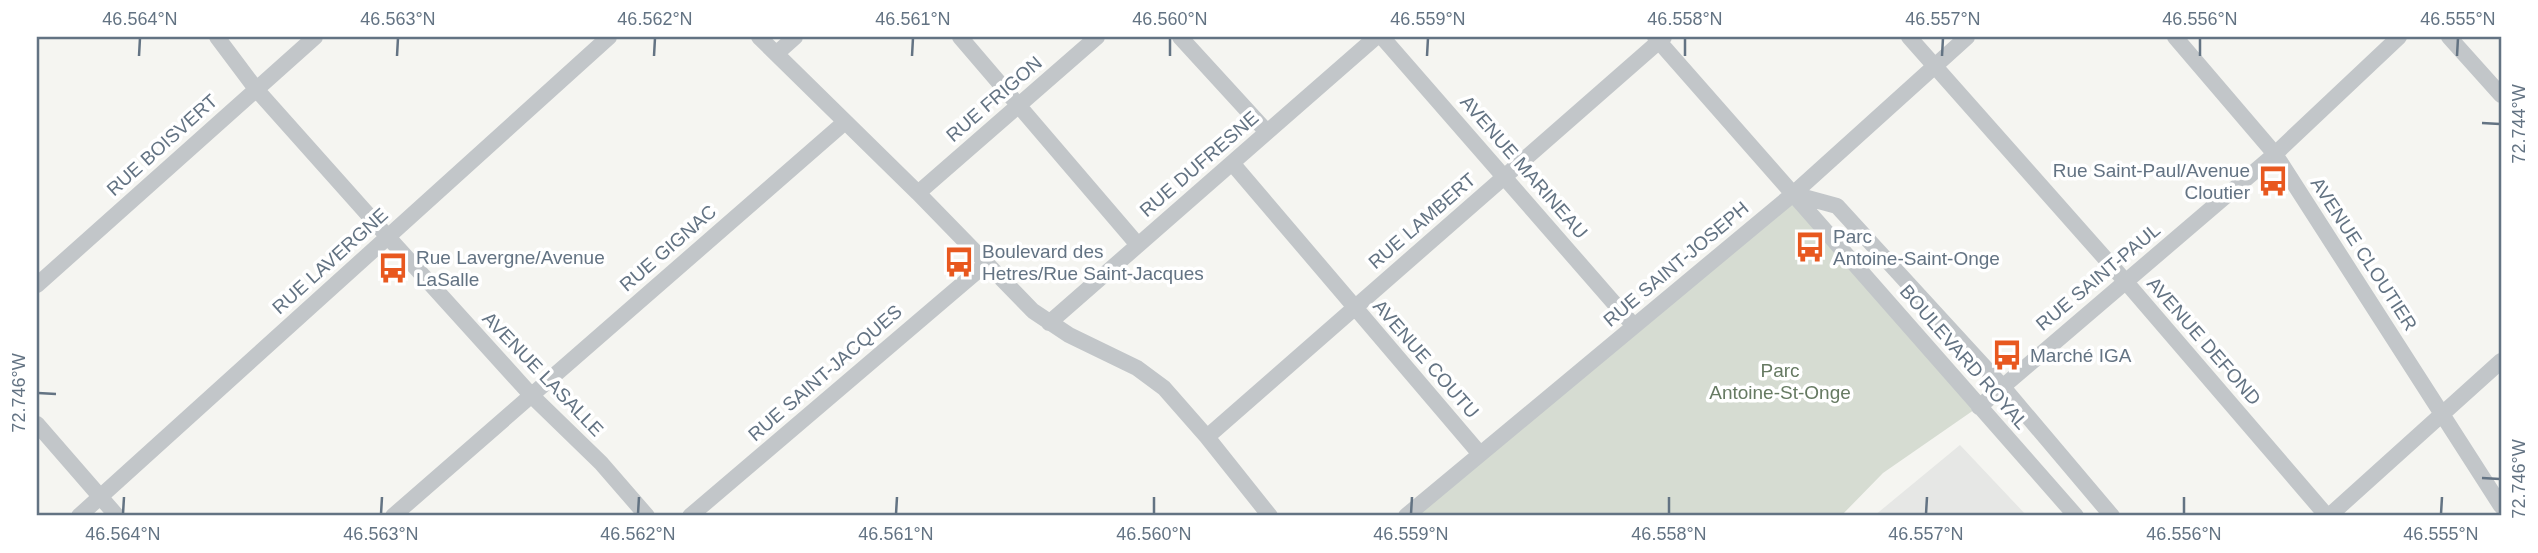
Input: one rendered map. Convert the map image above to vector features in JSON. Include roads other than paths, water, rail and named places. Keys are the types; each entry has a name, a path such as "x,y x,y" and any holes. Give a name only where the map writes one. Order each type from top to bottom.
{"street":[{"name":"AVENUE LASALLE","path":"217,37 256,89 388,237 532,396 601,463 648,516"},
{"name":"RUE BOISVERT","path":"37,285 315,37"},
{"name":"RUE LAVERGNE","path":"79,516 609,37"},
{"path":"759,37 1034,311 1069,335 1137,368 1164,388 1207,436 1270,516"},
{"path":"777,53 795,37"},
{"path":"960,37 1138,245"},
{"name":"RUE FRIGON","path":"918,193 1097,37"},
{"path":"1180,37 1267,132"},
{"name":"RUE DUFRESNE","path":"1049,323 1376,37"},
{"name":"AVENUE MARINEAU","path":"1382,37 1634,326"},
{"name":"AVENUE DEFOND","path":"1909,37 2328,516"},
{"name":"RUE SAINT-JOSEPH","path":"1406,516 1793,194 1967,37"},
{"name":"AVENUE CLOUTIER","path":"2175,37 2275,154 2501,506"},
{"name":"RUE SAINT-PAUL","path":"1979,407 2275,154 2399,37"},
{"path":"2449,37 2501,95"},
{"name":"RUE LAMBERT","path":"1207,436 1659,38"},
{"name":"BOULEVARD ROYAL","path":"1659,38 2076,516"},
{"name":"RUE GIGNAC","path":"393,516 845,122"},
{"name":"AVENUE COUTU","path":"1232,163 1480,454"},
{"name":"BOULEVARD ROYAL","path":"1793,194 1837,206 2002,387 2112,516"},
{"name":"RUE SAINT-JACQUES","path":"691,516 987,263"},
{"path":"2328,516 2501,361"},
{"path":"37,424 117,516"}],"place":[{"name":"Rue Saint-Paul/Avenue Cloutier","path":"2273,181"},
{"name":"Parc Antoine-Saint-Onge","path":"1810,247"},
{"name":"Boulevard des Hetres/Rue Saint-Jacques","path":"959,262"},
{"name":"Rue Lavergne/Avenue LaSalle","path":"393,268"},
{"name":"Marché IGA","path":"2007,355"}],"park label":[{"name":"Parc Antoine-St-Onge","path":"1780,381"}]}
